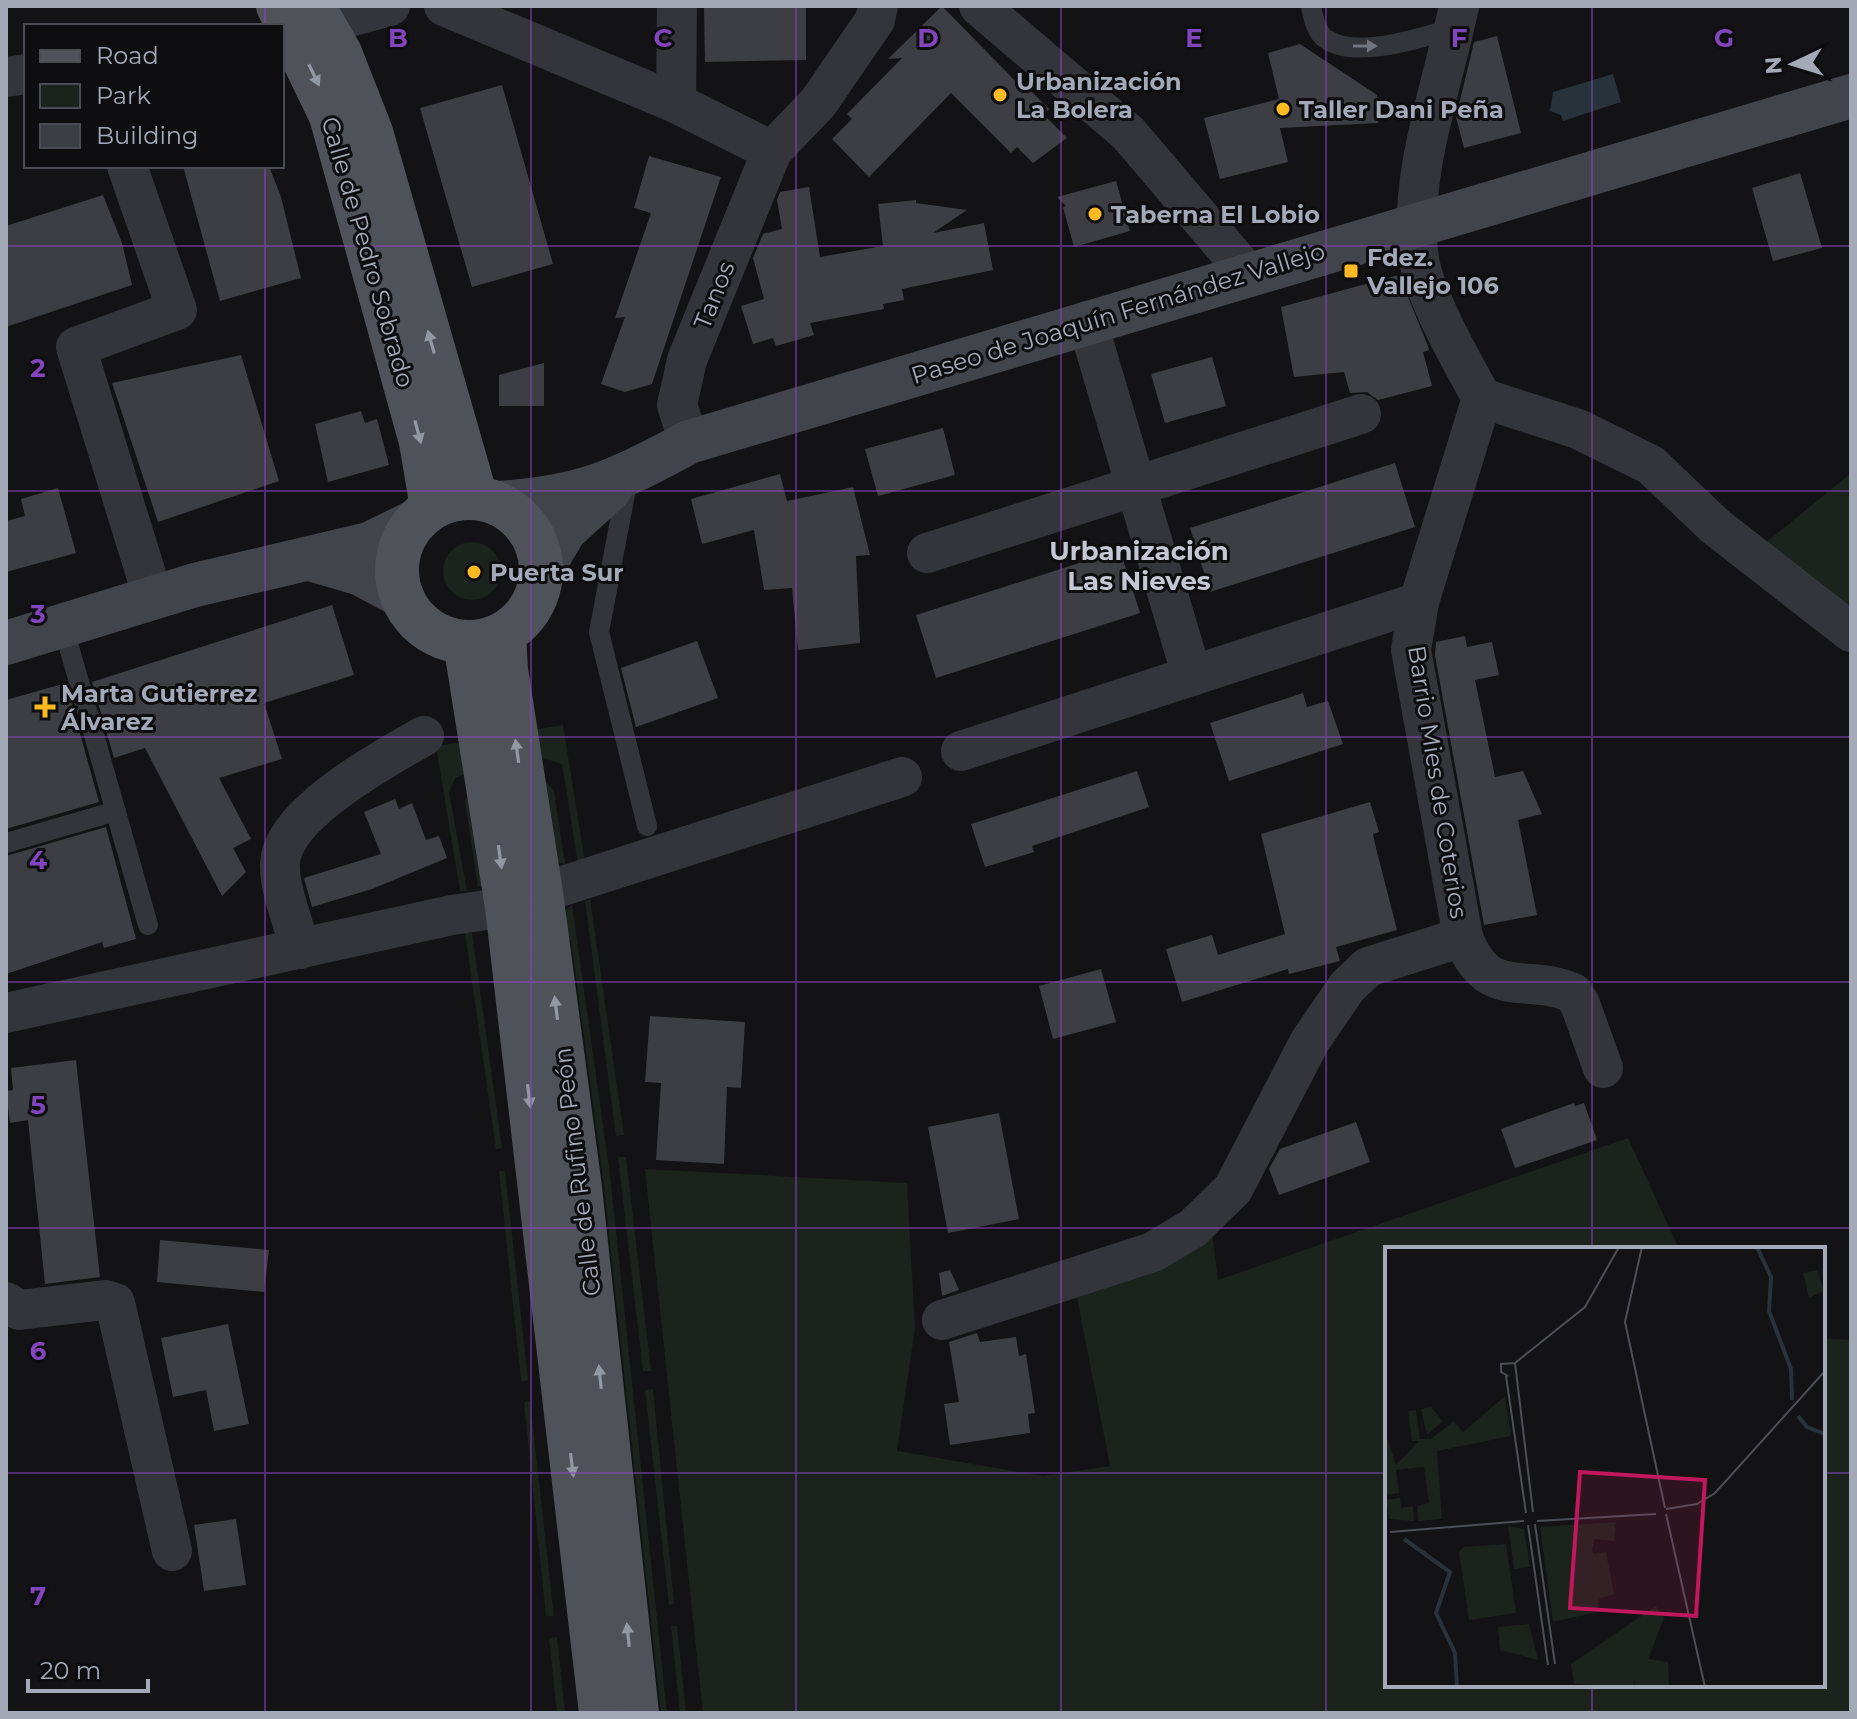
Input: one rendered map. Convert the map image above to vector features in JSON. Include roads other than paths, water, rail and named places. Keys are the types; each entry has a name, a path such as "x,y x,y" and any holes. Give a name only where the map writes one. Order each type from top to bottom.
{"main road":[{"name":"Calle de Pedro Sobrado","path":"298,20 349,73 371,132 486,500"},
{"name":"Calle de Pedro Sobrado","path":"298,20 347,169 421,442 424,514"},
{"path":"453,499 486,500 515,514 529,530 538,549 541,570 531,606 485,638 444,638 425,627 402,596 398,556 424,514 453,499"},
{"name":"Calle de Rufino Peón","path":"485,638 519,767 524,900 601,1713"},
{"name":"Calle de Rufino Peón","path":"524,900 580,1188 637,1713"}],"street":[{"path":"298,20 390,6"},
{"path":"444,6 676,103 772,151"},
{"path":"676,103 677,6"},
{"name":"Tanos","path":"689,442 677,405 687,360 772,151 818,103 875,20 878,6"},
{"path":"979,6 1128,133 1249,275"},
{"path":"1457,17 1419,190 1416,226 1419,262 1456,352 1482,398 1578,429 1651,465 1715,526 1849,628"},
{"name":"Paseo de Joaquín Fernández Vallejo","path":"541,570 565,530 625,478 689,442 1851,96"},
{"path":"128,168 177,310 76,347 153,597"},
{"path":"1087,321 1192,676"},
{"name":"Barrio Mies de Coterios","path":"1482,398 1419,602 1411,650 1463,937 1479,968 1491,976 1573,993 1580,1004 1603,1068"},
{"path":"927,553 1361,414"},
{"name":"Paseo de Joaquín Fernández Vallejo","path":"486,500 555,499 625,478"},
{"path":"6,643 153,597 369,544 424,514"},
{"path":"310,559 361,574 402,596"},
{"path":"961,751 1419,602"},
{"path":"300,949 279,869 285,843 347,780 424,736"},
{"path":"6,1013 524,900 902,777"},
{"name":"Barrio Mies de Coterios","path":"942,1320 1153,1252 1193,1228 1233,1189 1310,1041 1347,987 1368,967 1463,937"},
{"path":"6,1302 19,1310 105,1300 115,1303 172,1551"}],"lane":[{"path":"1311,6 1314,23 1325,39 1346,46 1388,46 1457,17"},
{"path":"625,478 599,632 647,826"},
{"path":"63,626 148,925"},
{"path":"6,843 116,811"}],"place":[{"name":"Urbanización La Bolera","path":"1000,95"},
{"name":"Taller Dani Peña","path":"1283,109"},
{"name":"Taberna El Lobio","path":"1095,214"},
{"name":"Fdez. Vallejo 106","path":"1351,271"},
{"name":"Puerta Sur","path":"474,572"},
{"name":"Marta Gutierrez Álvarez","path":"45,707"}],"district":[{"name":"Urbanización Las Nieves","path":"1139,566"}]}
